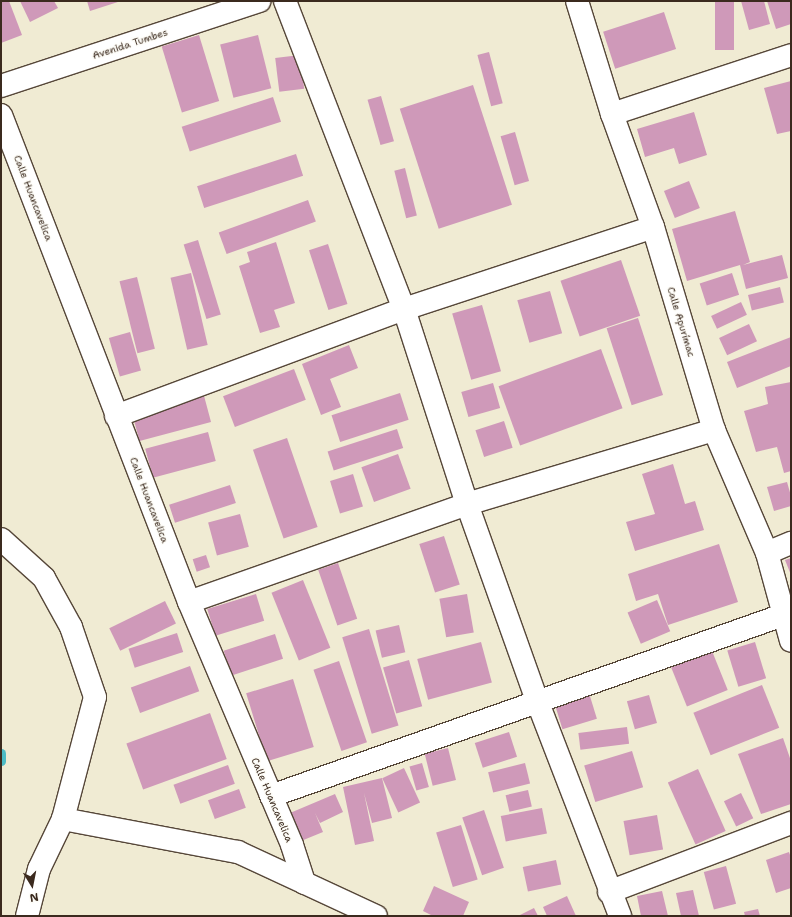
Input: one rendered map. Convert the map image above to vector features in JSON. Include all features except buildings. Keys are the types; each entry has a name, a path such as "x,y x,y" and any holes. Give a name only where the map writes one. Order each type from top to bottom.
{"street":[{"name":"Avenida Tumbes","path":"1,86 259,1"},
{"path":"285,1 404,309 467,504 538,703 609,892 620,916"},
{"name":"Calle Apurímac","path":"577,1 612,114 653,227 714,430 767,553 791,641"},
{"path":"612,114 791,55"},
{"name":"Calle Huancavelica","path":"1,115 189,602 292,846 304,883"},
{"path":"116,416 404,309 653,227"},
{"path":"189,602 467,504 714,430"},
{"path":"1,539 44,578 71,627 95,697 63,818 40,869 27,916"},
{"path":"767,553 791,543"},
{"path":"271,796 538,703 783,615"},
{"path":"63,818 238,852 376,916"},
{"path":"609,892 791,823"}],"waterway":[{"path":"1,753 1,761"}]}
